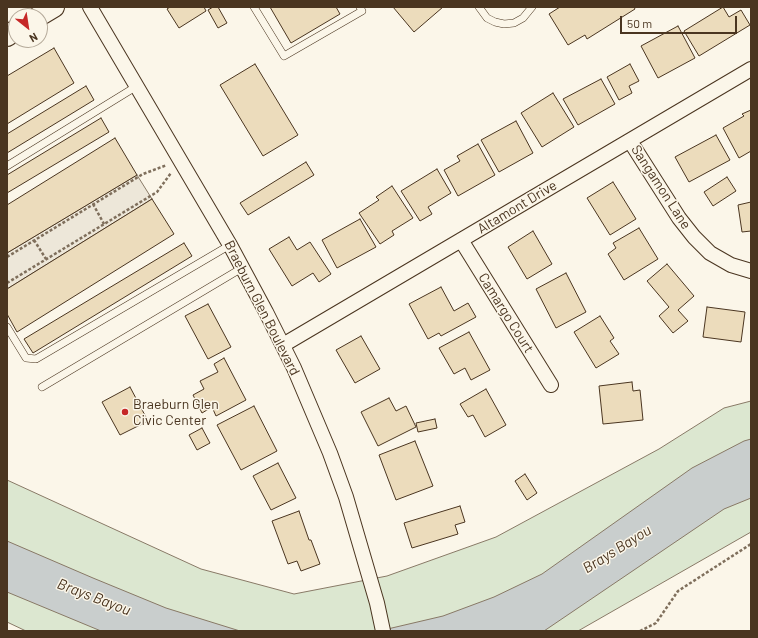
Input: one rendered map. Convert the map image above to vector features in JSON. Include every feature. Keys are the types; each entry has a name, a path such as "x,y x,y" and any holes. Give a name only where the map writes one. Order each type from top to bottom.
{"street":[{"name":"Braeburn Glen Boulevard","path":"90,7 230,245 283,345 330,453 346,497 377,603 383,631"},
{"name":"Altamont Drive","path":"283,345 751,69"},
{"name":"Sangamon Lane","path":"630,141 679,218 694,237 710,254 731,265 751,271"},
{"name":"Camargo Court","path":"461,240 550,385"}],"lane":[{"path":"254,7 284,56 362,11 360,7"},
{"path":"478,7 487,18 504,24 514,23 523,18 532,7"},
{"path":"7,166 137,86"},
{"path":"7,327 26,358 36,359 230,245"},
{"path":"42,387 242,268"}],"path":[{"path":"7,258 143,174 180,160"},
{"path":"7,283 156,192 180,160"},
{"path":"93,204 104,224"},
{"path":"34,240 46,259"},
{"path":"640,631 656,623 678,591 751,544"}],"green space":[{"path":"751,401 751,532 578,631 26,631 7,622 7,480 201,569 294,594 387,576 496,537 659,449 724,408"}],"shaded area":[{"path":"137,175 152,199 7,289 7,253"}],"water":[{"name":"Brays Bayou","path":"751,439 751,498 724,509 544,631 379,631 443,616 494,597 542,574 692,468 744,441"},
{"name":"Brays Bayou","path":"7,541 166,608 240,631 101,631 7,592"}],"building":[{"path":"170,7 204,7 206,11 179,28 167,9"},
{"path":"213,7 218,7 227,23 218,28 208,10"},
{"path":"270,7 336,7 340,14 291,43"},
{"path":"393,7 443,7 414,32"},
{"path":"560,7 634,7 635,9 587,39 585,35 568,45 549,14"},
{"path":"723,7 729,17 741,10 750,25 699,56 684,31"},
{"path":"678,26 695,58 658,78 641,46"},
{"path":"54,48 74,83 7,124 7,76"},
{"path":"255,64 298,135 263,156 220,85"},
{"path":"630,64 639,81 629,86 632,93 619,100 607,77"},
{"path":"601,79 615,104 578,125 563,99"},
{"path":"86,86 94,100 7,153 7,134"},
{"path":"553,93 574,127 542,147 521,113"},
{"path":"751,110 751,151 739,158 723,128 744,116 742,114"},
{"path":"101,118 109,132 7,193 7,175"},
{"path":"516,121 533,153 499,172 481,140"},
{"path":"716,135 730,160 689,182 675,157"},
{"path":"115,138 137,175 7,253 7,205"},
{"path":"478,144 495,175 458,196 444,170 460,161 457,156"},
{"path":"306,162 314,175 248,215 240,203"},
{"path":"437,169 451,193 428,207 432,214 420,221 401,191"},
{"path":"727,177 736,191 713,206 704,192"},
{"path":"613,182 636,219 610,235 587,198"},
{"path":"392,186 413,218 392,231 394,235 380,244 359,213 379,200 376,197"},
{"path":"152,199 174,234 17,332 7,314 7,289"},
{"path":"751,202 751,231 742,232 738,205"},
{"path":"360,219 376,247 337,268 322,240"},
{"path":"639,228 658,259 624,280 608,254 616,248 613,243"},
{"path":"533,231 552,264 527,279 508,247"},
{"path":"289,237 297,250 310,242 331,274 319,282 313,273 292,286 269,249"},
{"path":"184,243 192,256 33,353 24,339"},
{"path":"667,264 694,296 678,310 688,321 673,333 659,316 669,307 647,281"},
{"path":"566,273 586,312 556,328 536,289"},
{"path":"441,287 454,311 468,303 476,317 441,336 439,333 428,339 409,304"},
{"path":"208,304 231,347 208,359 185,316"},
{"path":"707,307 745,312 741,342 703,337"},
{"path":"600,316 614,338 610,341 619,354 596,368 574,332"},
{"path":"469,332 490,370 471,380 465,368 454,374 439,348"},
{"path":"361,336 380,369 355,383 336,350"},
{"path":"224,358 246,400 216,416 212,407 202,413 193,395 204,389 200,381 218,372 214,364"},
{"path":"632,382 633,391 640,390 643,420 603,424 599,386"},
{"name":"Braeburn Glen Civic Center","path":"130,387 148,421 120,435 102,402"},
{"path":"486,389 506,425 485,437 473,415 468,417 460,404"},
{"path":"389,398 396,411 406,406 416,427 378,446 361,412"},
{"path":"254,406 277,451 241,470 217,425"},
{"path":"435,419 437,428 418,432 416,423"},
{"path":"202,428 210,443 197,450 189,435"},
{"path":"415,441 433,486 396,500 379,455"},
{"path":"278,463 296,498 271,510 253,476"},
{"path":"525,474 537,493 527,500 515,481"},
{"path":"460,506 465,522 455,525 458,534 412,548 404,523"},
{"path":"299,511 309,540 311,540 320,564 301,571 297,561 288,564 272,521"}],"place":[{"name":"Braeburn Glen Civic Center","path":"125,412"}]}
